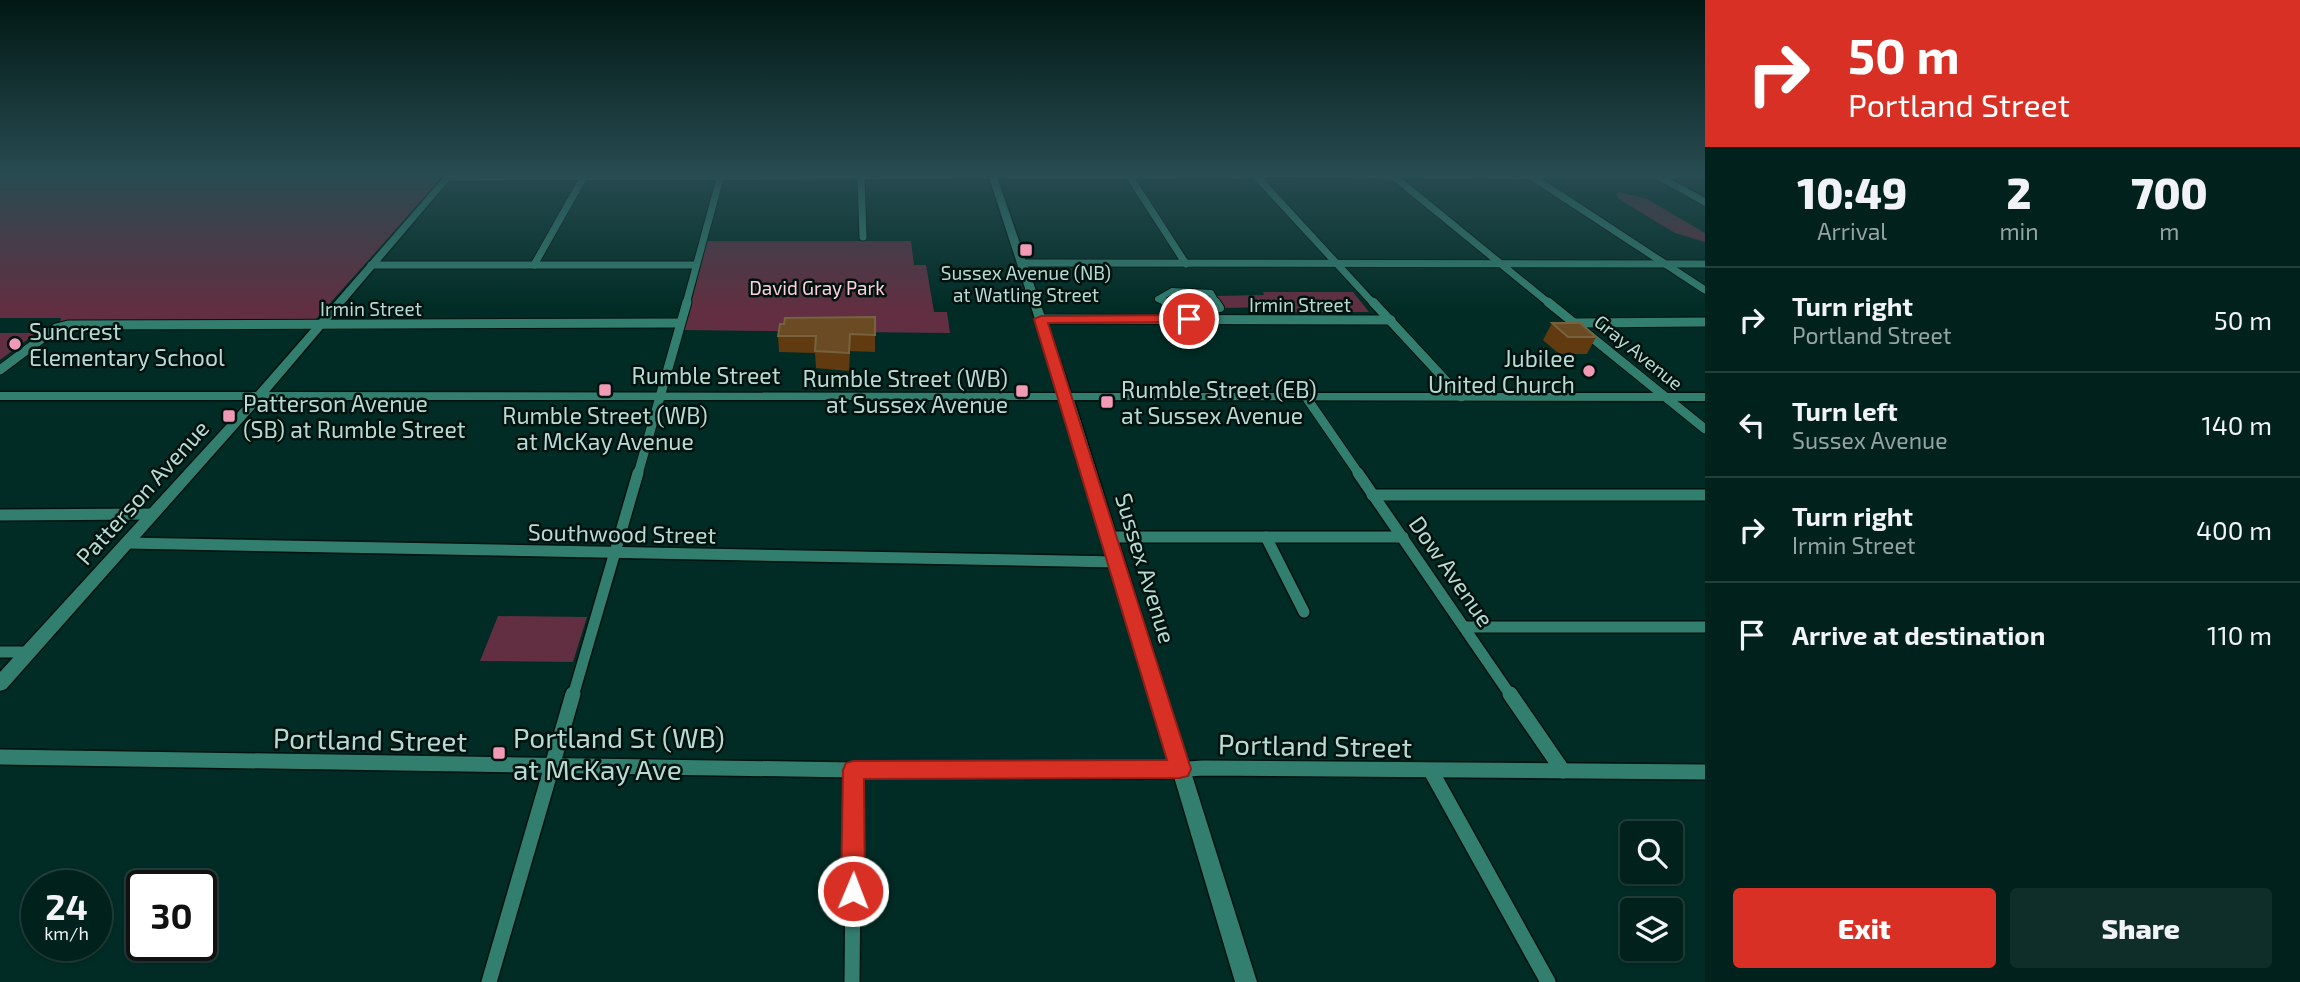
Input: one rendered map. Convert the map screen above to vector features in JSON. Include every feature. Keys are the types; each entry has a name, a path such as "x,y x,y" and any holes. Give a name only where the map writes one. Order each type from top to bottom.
{"street":[{"name":"Patterson Avenue","path":"0,684 259,396 413,217"},
{"path":"534,265 562,217"},
{"path":"489,982 661,396 709,217"},
{"path":"862,217 863,237"},
{"name":"Sussex Avenue","path":"1006,217 1118,562 1246,982"},
{"path":"1156,217 1186,264"},
{"path":"1294,217 1461,397"},
{"name":"Gray Avenue","path":"1444,217 1705,429"},
{"path":"1593,217 1705,290"},
{"path":"1021,263 1705,264"},
{"path":"371,265 696,265"},
{"path":"1172,291 1212,293 1220,308 1181,308 1158,299 1172,291"},
{"name":"Irmin Street","path":"1041,319 1391,320"},
{"path":"1574,323 1705,322"},
{"name":"Irmin Street","path":"0,370 61,326 320,323 680,324"},
{"name":"Rumble Street","path":"0,397 1705,397"},
{"name":"Dow Avenue","path":"1306,397 1563,771"},
{"path":"1373,495 1705,495"},
{"path":"0,515 152,514"},
{"path":"1110,537 1403,537"},
{"path":"1266,537 1304,612"},
{"name":"Southwood Street","path":"127,543 1118,562"},
{"path":"1466,627 1705,627"},
{"path":"0,652 29,652"},
{"name":"Portland Street","path":"0,757 853,770 1705,772"},
{"path":"852,982 853,770"},
{"path":"1432,771 1548,982"}],"green space":[{"path":"0,217 407,217 314,321 60,322 61,318 0,318"},
{"path":"1648,217 1677,217 1705,233 1705,242 1675,233"},
{"name":"David Gray Park","path":"707,241 911,241 914,265 926,265 934,312 947,312 950,333 684,330"},
{"path":"1263,292 1353,292 1369,312 1277,312 1273,307 1223,308 1215,296 1264,295"},
{"path":"0,333 36,333 0,360"},
{"path":"498,616 587,617 573,662 480,661"}],"building":[{"path":"875,317 875,335 850,334 849,353 815,351 816,336 778,336 780,324 784,324 785,318"},
{"path":"1552,323 1580,323 1596,337 1568,337"}],"place":[{"name":"Sussex Avenue (NB) at Watling Street","path":"1026,250"},
{"name":"Suncrest Elementary School","path":"15,344"},
{"name":"Jubilee United Church","path":"1589,371"},
{"name":"Rumble Street (WB) at McKay Avenue","path":"605,390"},
{"name":"Rumble Street (WB) at Sussex Avenue","path":"1022,391"},
{"name":"Rumble Street (EB) at Sussex Avenue","path":"1107,402"},
{"name":"Patterson Avenue (SB) at Rumble Street","path":"229,416"},
{"name":"Portland St (WB) at McKay Ave","path":"499,753"}],"route":[{"path":"853,891 853,770 1180,769 1041,319 1189,319"}]}
